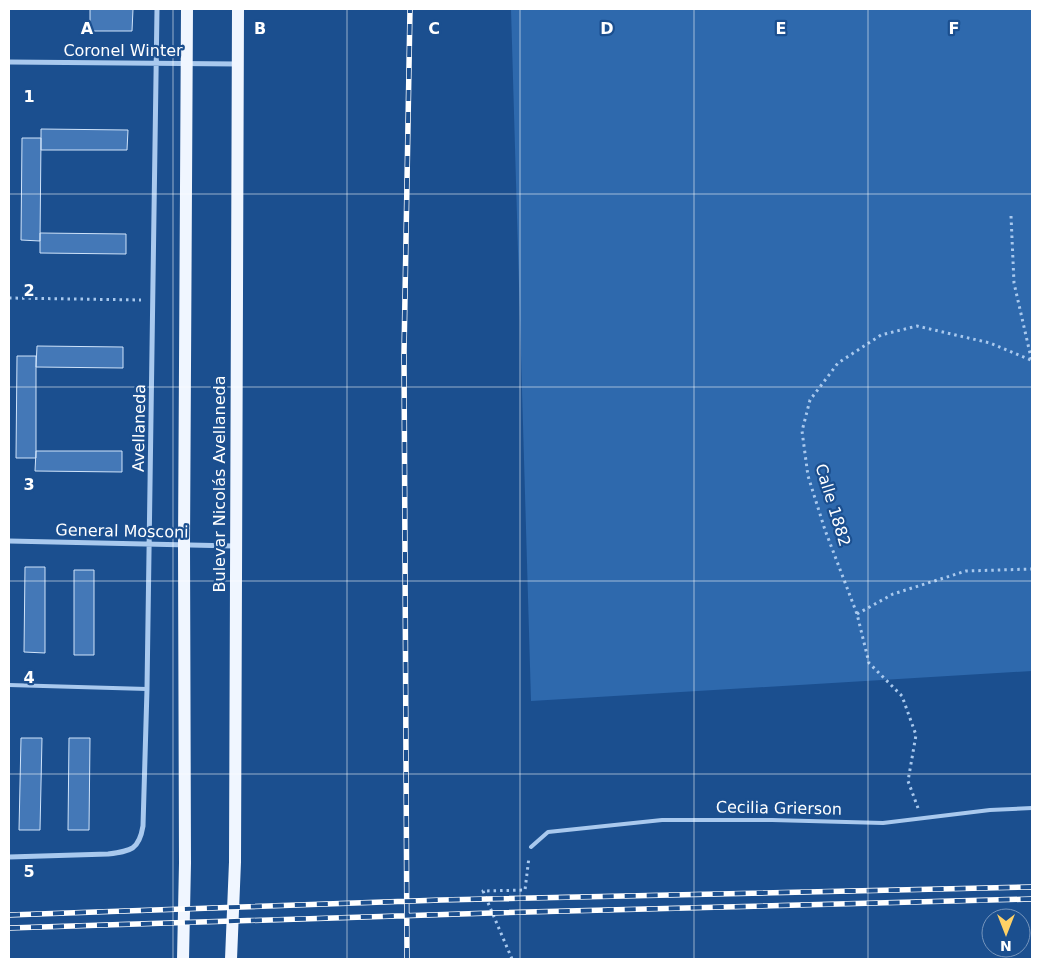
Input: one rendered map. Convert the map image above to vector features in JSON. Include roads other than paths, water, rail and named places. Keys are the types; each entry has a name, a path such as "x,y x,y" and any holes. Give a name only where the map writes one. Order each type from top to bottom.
{"main road":[{"name":"Bulevar Nicolás Avellaneda","path":"183,959 185,863 184,545 187,9"},
{"name":"Bulevar Nicolás Avellaneda","path":"232,959 235,862 238,9"}],"street":[{"name":"Avellaneda","path":"9,857 124,852 135,846 141,838 143,826 150,544 157,9"},
{"name":"Coronel Winter","path":"9,62 238,64"},
{"name":"General Mosconi","path":"9,541 235,546"}],"lane":[{"path":"9,684 147,688"},
{"name":"Cecilia Grierson","path":"531,847 548,832 662,820 883,823 990,810 1032,808"}],"railway":[{"path":"407,959 404,354 410,9"},
{"path":"9,915 441,900 1032,887"},
{"path":"9,928 1032,899"}]}
